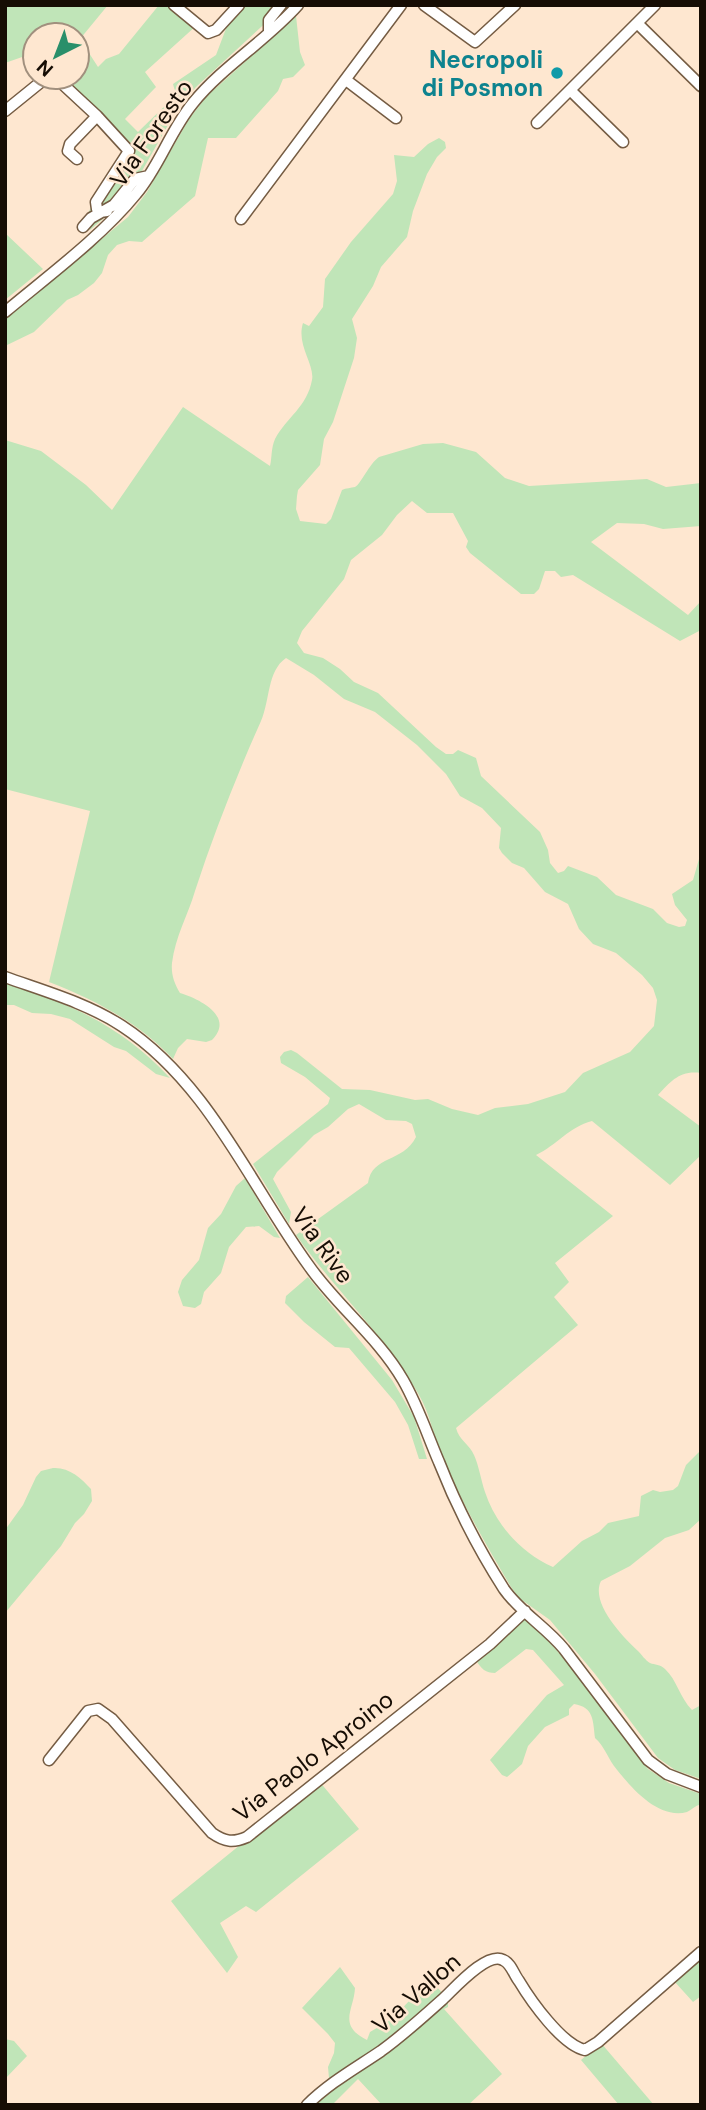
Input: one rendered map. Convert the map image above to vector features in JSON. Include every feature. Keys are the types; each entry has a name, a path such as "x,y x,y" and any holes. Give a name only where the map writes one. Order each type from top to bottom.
{"street":[{"path":"174,5 208,33 216,30 239,5"},
{"path":"269,32 269,20 281,5"},
{"name":"Via Foresto","path":"5,312 104,228 132,200 192,103 298,5"},
{"path":"241,219 401,5"},
{"path":"424,5 471,41 479,41 515,5"},
{"path":"537,123 655,5"},
{"path":"637,23 701,86"},
{"path":"346,80 396,118"},
{"path":"570,90 624,142"},
{"path":"5,111 30,91"},
{"path":"70,91 129,151 96,202 100,212 107,211"},
{"path":"77,159 68,151 70,144 97,116"},
{"path":"83,227 91,218 114,205 135,179 149,176"},
{"name":"Via Rive","path":"5,978 59,997 120,1024 158,1054 185,1084 250,1173 310,1268 387,1356 401,1377 465,1518 507,1592 564,1649 648,1760 667,1774 701,1787"},
{"name":"Via Paolo Aproino","path":"49,1760 88,1711 98,1709 111,1718 212,1833 223,1841 235,1842 247,1837 526,1613"},
{"name":"Via Vallon","path":"307,2105 340,2077 380,2051 472,1972 493,1959 509,1964 525,1991 550,2022 574,2045 585,2050 598,2042 701,1952"}],"green space":[{"path":"5,5 108,5 91,26 91,21 21,21 21,57 5,63"},
{"path":"159,5 171,5 197,25 145,72 156,87 125,119 138,132 176,95 173,84 216,55 235,5 285,5 196,87 176,111 134,185 117,207 90,230 83,223 105,182 133,145 73,91 91,91 91,56 98,67 106,59 119,54"},
{"path":"296,16 300,52 305,65 293,77 283,79 278,91 236,138 208,138 195,196 142,242 129,241 117,245 108,255 102,273 94,283 67,300 34,332 5,346 5,319 128,217 147,192 189,119 207,96"},
{"path":"439,138 445,142 446,148 427,174 413,211 407,237 381,267 373,286 352,319 357,338 354,358 333,422 324,439 320,465 298,490 296,509 300,521 326,524 331,519 342,490 355,487 379,457 423,444 443,443 476,452 505,478 529,486 647,479 666,487 701,483 701,526 663,529 644,524 617,523 591,542 688,615 701,601 701,630 680,641 573,575 561,577 555,571 545,571 539,589 534,594 521,594 470,553 466,547 468,541 453,513 427,513 412,501 382,535 351,560 344,579 302,631 297,643 304,653 323,658 354,682 378,693 446,754 453,754 458,750 476,758 481,776 540,832 550,863 558,873 568,866 597,877 616,895 653,909 667,923 679,927 685,926 687,920 675,905 672,894 693,880 701,852 701,1073 682,1075 658,1095 701,1127 701,1155 670,1185 592,1121 576,1127 536,1155 613,1216 555,1263 569,1282 554,1297 578,1325 456,1428 474,1455 485,1492 503,1527 530,1554 553,1567 582,1541 599,1532 608,1523 639,1516 641,1496 653,1490 673,1490 678,1486 686,1465 701,1450 701,1519 689,1530 665,1538 630,1566 601,1581 599,1590 604,1609 624,1637 648,1662 665,1669 692,1710 701,1705 701,1779 675,1770 658,1758 595,1674 550,1620 519,1598 492,1555 457,1489 419,1395 376,1333 296,1235 368,1183 375,1168 404,1151 416,1137 412,1124 386,1120 359,1104 348,1109 328,1127 314,1135 273,1179 291,1212 289,1224 253,1164 328,1104 330,1098 305,1077 281,1063 280,1057 284,1052 291,1050 297,1053 342,1089 370,1090 415,1100 428,1099 452,1109 478,1115 495,1108 528,1104 565,1092 583,1073 630,1052 654,1026 657,1000 653,988 616,953 593,944 579,929 568,904 545,892 524,868 512,863 502,853 499,848 501,828 482,808 460,796 446,774 417,745 375,712 344,699 314,675 286,658 272,678 264,713 218,826 179,935 172,963 173,975 180,993 212,1010 220,1024 218,1032 212,1040 206,1042 187,1039 178,1048 173,1059 145,1034 115,1013 49,982 90,811 5,789 5,440 41,451 86,485 112,510 183,407 270,466 275,439 306,398 312,380 311,367 302,339 303,323 309,326 323,307 325,279 351,242 393,194 397,181 394,155 414,157"},
{"path":"5,233 43,269 5,300"},
{"path":"5,983 52,999 94,1019 133,1044 170,1078 156,1074 126,1051 114,1047 70,1019 32,1013 14,1005 5,1005"},
{"path":"245,1178 280,1238 274,1237 259,1226 246,1227 229,1247 221,1273 204,1292 201,1304 195,1308 183,1306 178,1292 182,1280 199,1260 208,1228 221,1214 236,1186"},
{"path":"308,1277 392,1380 414,1417 427,1459 419,1459 408,1425 395,1402 349,1348 335,1347 285,1303 286,1296"},
{"path":"64,1469 79,1477 91,1489 92,1501 61,1546 5,1613 5,1530 23,1505 36,1477 41,1471"},
{"path":"522,1617 539,1630 566,1661 648,1769 669,1783 701,1794 701,1804 687,1812 676,1813 665,1811 645,1799 620,1774 595,1738 589,1712 574,1704 569,1709 569,1715 545,1727 528,1746 522,1764 507,1777 502,1775 490,1760 547,1695 564,1685 533,1650 526,1649 495,1673 486,1671 476,1660"},
{"path":"319,1781 359,1829 256,1912 246,1906 220,1923 238,1957 227,1973 171,1901"},
{"path":"701,1959 701,1996 693,2002 674,1981"},
{"path":"340,1967 355,1988 349,2017 352,2029 367,2040 370,2032 392,2019 427,1982 434,1984 448,1999 448,2007 444,2009 502,2074 468,2105 382,2105 358,2079 332,2105 316,2105 317,2092 329,2078 328,2067 335,2043 302,2008"},
{"path":"5,2039 14,2041 27,2056 5,2079"},
{"path":"601,2043 654,2105 619,2105 581,2060"}],"place":[{"name":"Necropoli di Posmon","path":"557,73"}]}
